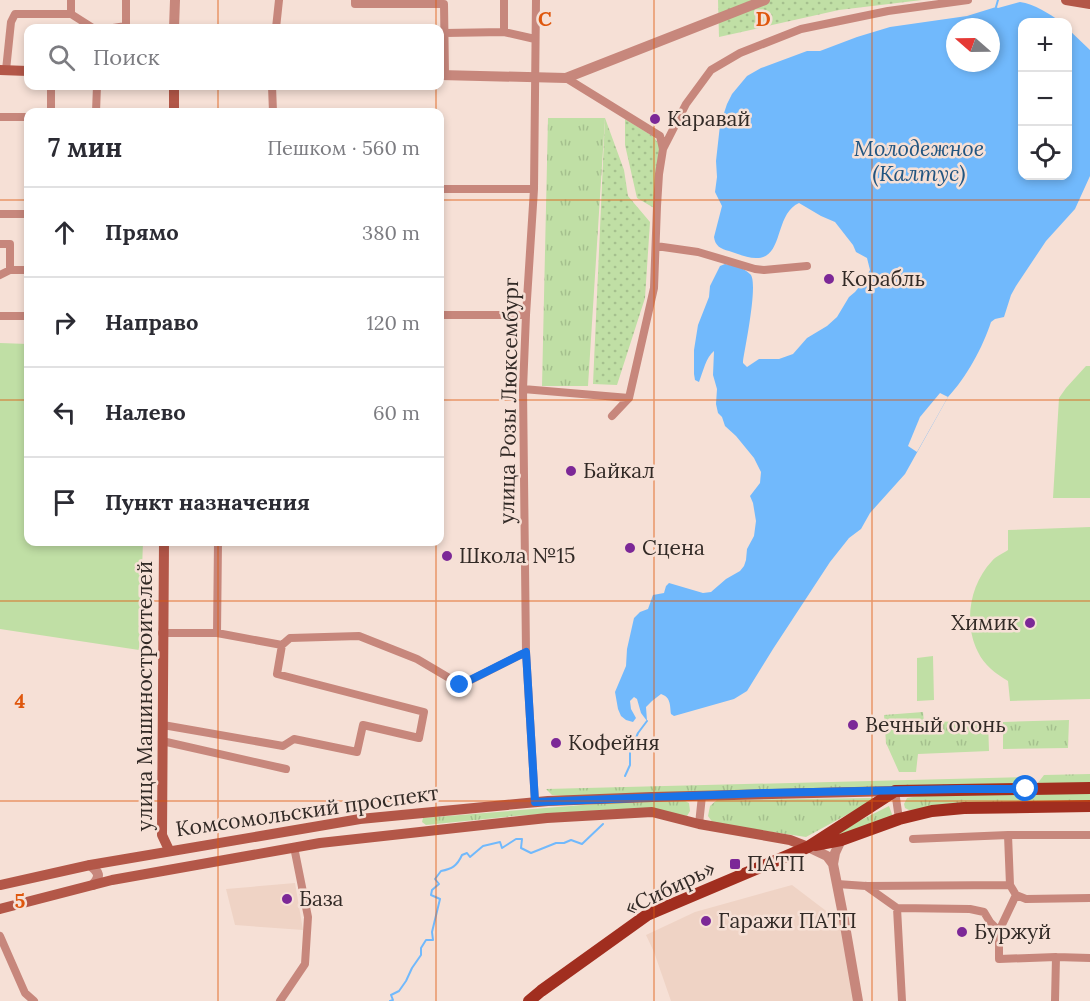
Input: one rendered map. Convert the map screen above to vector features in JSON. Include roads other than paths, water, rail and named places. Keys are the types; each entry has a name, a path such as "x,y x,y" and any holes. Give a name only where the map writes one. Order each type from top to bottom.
{"main road":[{"path":"1066,0 1090,4"},
{"path":"3,70 24,71"},
{"path":"174,90 174,108"},
{"name":"улица Машиностроителей","path":"164,546 162,835 169,850"},
{"name":"Комсомольский проспект","path":"0,885 108,861 360,819 535,802 895,790 1090,788"},
{"name":"«Сибирь»","path":"529,1001 648,915 807,847 895,790"},
{"path":"899,819 932,811 964,808 1090,806"},
{"name":"Комсомольский проспект","path":"0,909 112,880 294,847 547,818 652,812 699,824 790,840 807,847"},
{"path":"412,814 417,820 413,832"},
{"name":"«Сибирь»","path":"807,847 841,840 899,819"},
{"path":"108,861 104,875 112,880"}],"street":[{"path":"71,0 71,14"},
{"path":"126,0 126,24"},
{"path":"174,24 175,0"},
{"path":"276,24 279,0"},
{"path":"355,0 355,4 444,4 444,47"},
{"path":"504,0 504,32"},
{"name":"улица Розы Люксембург","path":"535,802 526,652 523,389 534,189 536,0"},
{"path":"444,75 566,78 765,0"},
{"path":"612,416 629,398 654,288 659,174 663,149 686,104 711,70 740,53 801,29 888,11 968,0"},
{"path":"3,70 11,22 15,14 71,14 87,24"},
{"path":"0,22 11,22"},
{"path":"445,33 504,32 535,39"},
{"path":"566,78 660,136 663,149"},
{"path":"51,90 51,108"},
{"path":"96,108 97,90"},
{"path":"272,90 273,108"},
{"path":"0,117 24,117"},
{"path":"444,189 534,189"},
{"path":"0,214 24,214"},
{"path":"0,244 10,244 10,270"},
{"path":"656,246 698,252 755,269 807,266"},
{"path":"0,275 10,270 24,270"},
{"path":"444,315 526,315"},
{"path":"0,316 24,316"},
{"path":"523,389 629,398"},
{"path":"217,633 218,546"},
{"path":"162,633 217,633 282,645"},
{"path":"163,725 283,746 294,739 357,752 363,725 419,738 424,712 277,674 282,645 290,638 360,636 417,659 460,685 526,652"},
{"path":"162,741 286,769"},
{"path":"895,790 899,819"},
{"path":"699,824 702,796"},
{"path":"1008,835 1010,885 1016,895 1026,899 1090,898"},
{"path":"913,839 1008,835 1090,835"},
{"path":"841,840 833,864 858,1001"},
{"path":"280,1001 305,964 308,917 294,847"},
{"path":"807,847 827,856 833,864"},
{"path":"90,865 99,875 93,885"},
{"path":"837,884 866,886 1010,885"},
{"path":"866,886 897,908 970,909 984,912 999,931"},
{"path":"1016,895 999,931 999,959 1090,958"},
{"path":"897,908 902,1001"},
{"path":"0,936 25,993 34,1001"},
{"path":"1055,1001 1056,957"}],"water":[{"name":"Молодежное (Калтус)","path":"1020,2 1042,10 1055,18 1018,18 1018,180 1072,180 1072,33 1090,50 1090,176 1075,209 1046,241 1016,286 1004,317 991,322 973,362 948,397 905,474 870,513 861,529 849,538 830,562 747,691 734,699 674,716 671,714 668,700 661,694 646,707 647,721 634,697 630,701 636,718 633,722 626,720 618,709 615,692 626,666 627,649 634,618 640,612 648,609 653,595 664,593 669,583 703,593 711,592 744,566 747,549 754,536 756,521 750,496 760,483 761,472 754,458 725,426 718,413 717,389 713,375 714,351 707,361 699,382 695,380 694,374 694,350 698,325 709,297 710,286 720,266 725,264 741,268 750,274 752,279 752,301 743,361 747,367 759,359 779,359 793,354 807,338 837,317 870,270 867,258 856,252 835,222 799,203 786,216 775,244 765,256 746,257 717,245 714,237 722,206 715,192 716,161 720,125 732,94 747,76 761,68 807,51 820,51 890,27 946,19 946,72 1000,72 1000,18 953,18"}],"waterway":[{"path":"996,7 998,0"},
{"path":"625,776 630,765 630,752 638,733 647,721"},
{"path":"390,1001 393,1000 391,995 399,991 406,981 421,955 421,948 426,940 433,940 432,932 440,899 431,895 432,890 439,884 435,879 441,871 454,866 462,855 467,853 470,857 483,846 500,842 502,848 516,839 522,839 521,848 531,853 571,840 582,844 603,824"}],"place":[{"name":"Каравай","path":"655,119"},
{"name":"Корабль","path":"829,279"},
{"name":"Байкал","path":"571,471"},
{"name":"Сцена","path":"630,548"},
{"name":"Школа №15","path":"447,556"},
{"name":"Химик","path":"1030,623"},
{"name":"Вечный огонь","path":"853,725"},
{"name":"Кофейня","path":"556,743"},
{"name":"ПАТП","path":"735,864"},
{"name":"База","path":"287,899"},
{"name":"Гаражи ПАТП","path":"706,921"},
{"name":"Буржуй","path":"962,932"}]}
